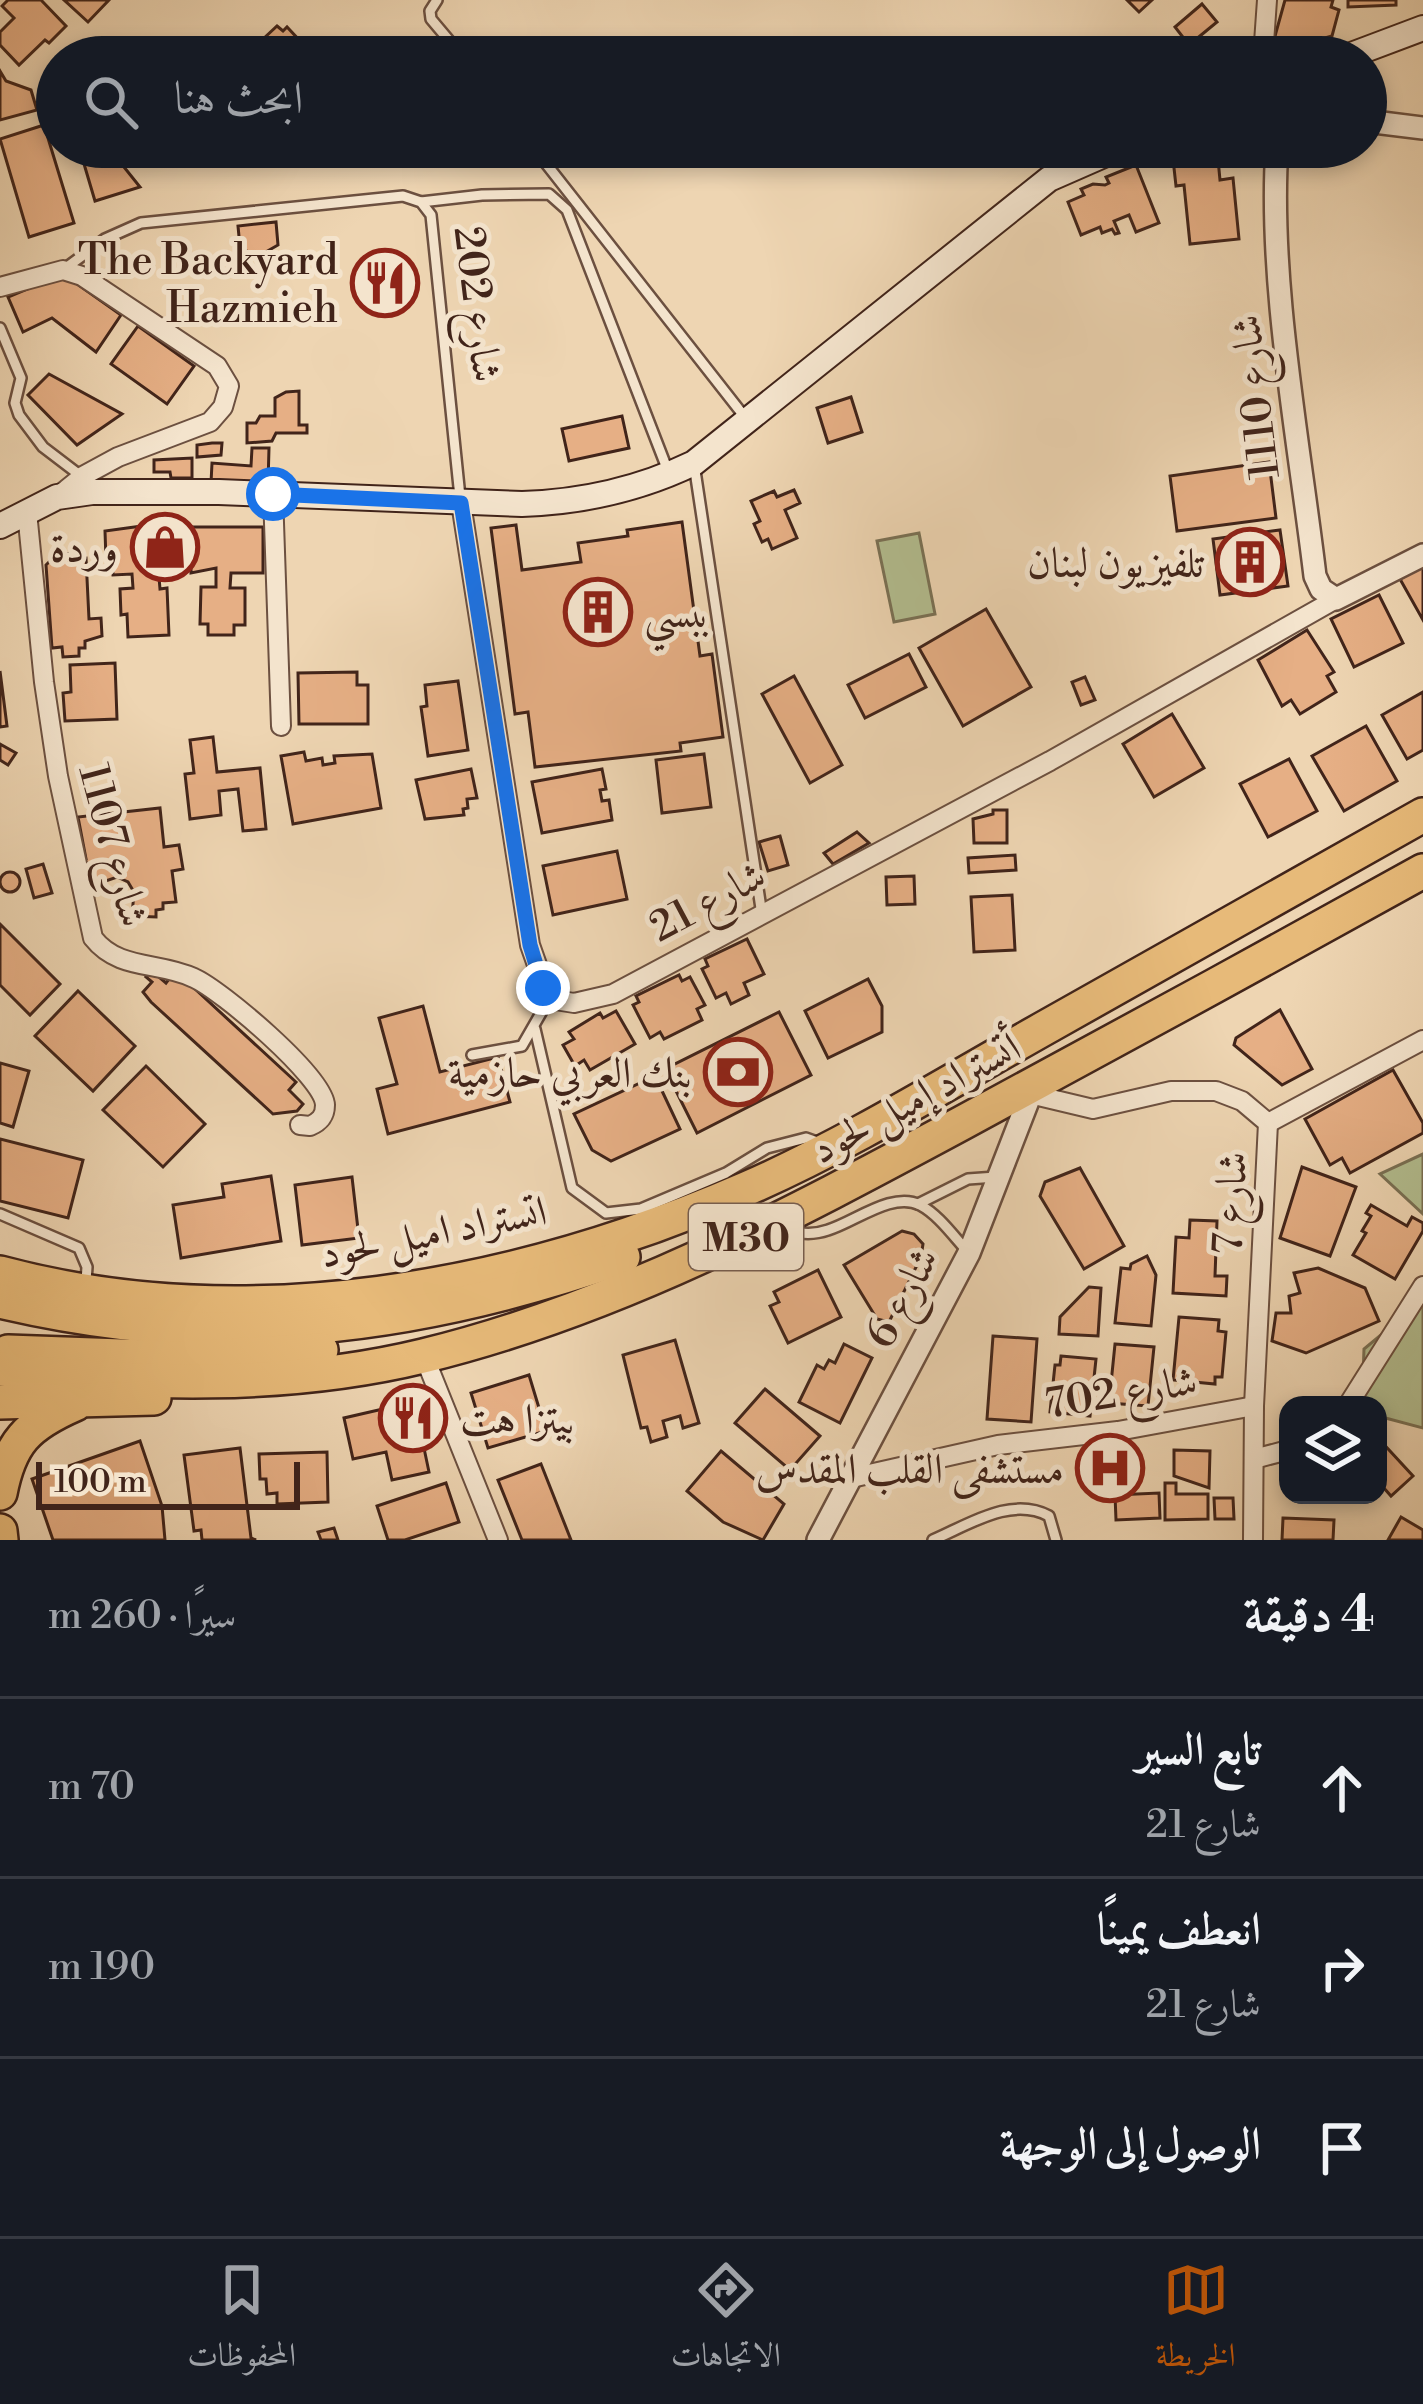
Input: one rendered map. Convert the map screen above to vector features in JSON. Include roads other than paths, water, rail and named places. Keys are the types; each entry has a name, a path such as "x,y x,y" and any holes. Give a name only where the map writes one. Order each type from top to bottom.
{"highway":[{"name":"أتستراد إميل لحود","path":"861,1131 1423,815"},
{"name":"أتستراد إميل لحود","path":"0,1369 134,1380 222,1380 330,1370 424,1356 577,1308 769,1227 1032,1089 1423,872"},
{"name":"اتستراد اميل لحود","path":"0,1274 140,1300 250,1304 316,1301 448,1280 537,1261 663,1221 749,1187 861,1131"},
{"path":"0,1353 178,1358 314,1350 425,1334 504,1314 627,1270 754,1201 861,1131"},
{"path":"0,1301 163,1329 239,1332 339,1326 535,1287 693,1233"},
{"path":"0,1402 133,1402 222,1380"},
{"path":"0,1493 11,1453 23,1436 51,1415 80,1402"}],"main road":[{"path":"1387,42 1423,28"},
{"path":"9,518 57,497 92,492 567,502 670,475 694,463 1049,179 1074,168"}],"street":[{"path":"1264,36 1267,0"},
{"path":"1387,124 1423,128"},
{"path":"1271,168 1274,175"},
{"path":"1274,175 1275,168"},
{"name":"شارع 1110","path":"1274,175 1280,280 1315,576 1324,593 1336,598"},
{"path":"0,287 63,270 82,276 217,365 229,386 223,406 210,422 118,457 57,497"},
{"path":"273,494 280,726"},
{"path":"461,503 530,945 549,999"},
{"name":"شارع 1107","path":"9,518 93,938 104,953 120,961 184,973 227,999 310,1075 321,1092 322,1118 310,1126 300,1125"},
{"path":"1336,598 1423,555"},
{"name":"شارع 21","path":"549,999 574,1003 613,994 1030,772 1336,598"},
{"path":"1268,1123 1423,1040"},
{"name":"شارع 7","path":"1032,1089 1093,1109 1171,1090 1216,1091 1243,1101 1268,1123 1254,1406 1253,1540"},
{"name":"شارع 6","path":"818,1540 969,1252 1032,1089"},
{"path":"1354,1396 1423,1286"},
{"path":"424,1356 498,1540"},
{"name":"شارع 702","path":"848,1479 998,1445 1118,1431 1254,1406"},
{"path":"1254,1459 1279,1452"}],"lane":[{"path":"436,0 431,19 445,36"},
{"path":"549,168 747,421"},
{"path":"421,202 549,194 567,210 670,475"},
{"name":"شارع 202","path":"63,270 105,239 141,224 403,196 421,202 431,215 461,503"},
{"path":"0,328 21,377 15,403 19,416 57,459 83,476"},
{"path":"694,463 762,915"},
{"path":"472,1055 522,1046 549,999"},
{"path":"535,1029 572,1188 606,1213 640,1209 726,1173 767,1148 806,1138 831,1147"},
{"path":"769,1227 802,1234 825,1232 897,1202 918,1204 968,1179 1001,1177"},
{"path":"918,1204 969,1252"},
{"path":"0,1214 79,1248 87,1267 86,1292"},
{"path":"933,1540 1005,1509 1027,1507 1049,1516 1056,1540"}],"place":[{"name":"The Backyard Hazmieh","path":"385,283"},
{"name":"وردة","path":"165,547"},
{"name":"تلفيزيون لبنان","path":"1250,562"},
{"name":"ببسي","path":"598,612"},
{"name":"بنك العربي حازمية","path":"738,1072"},
{"name":"بيتزا هت","path":"413,1418"},
{"name":"مستشفى القلب المقدس","path":"1110,1468"}]}
